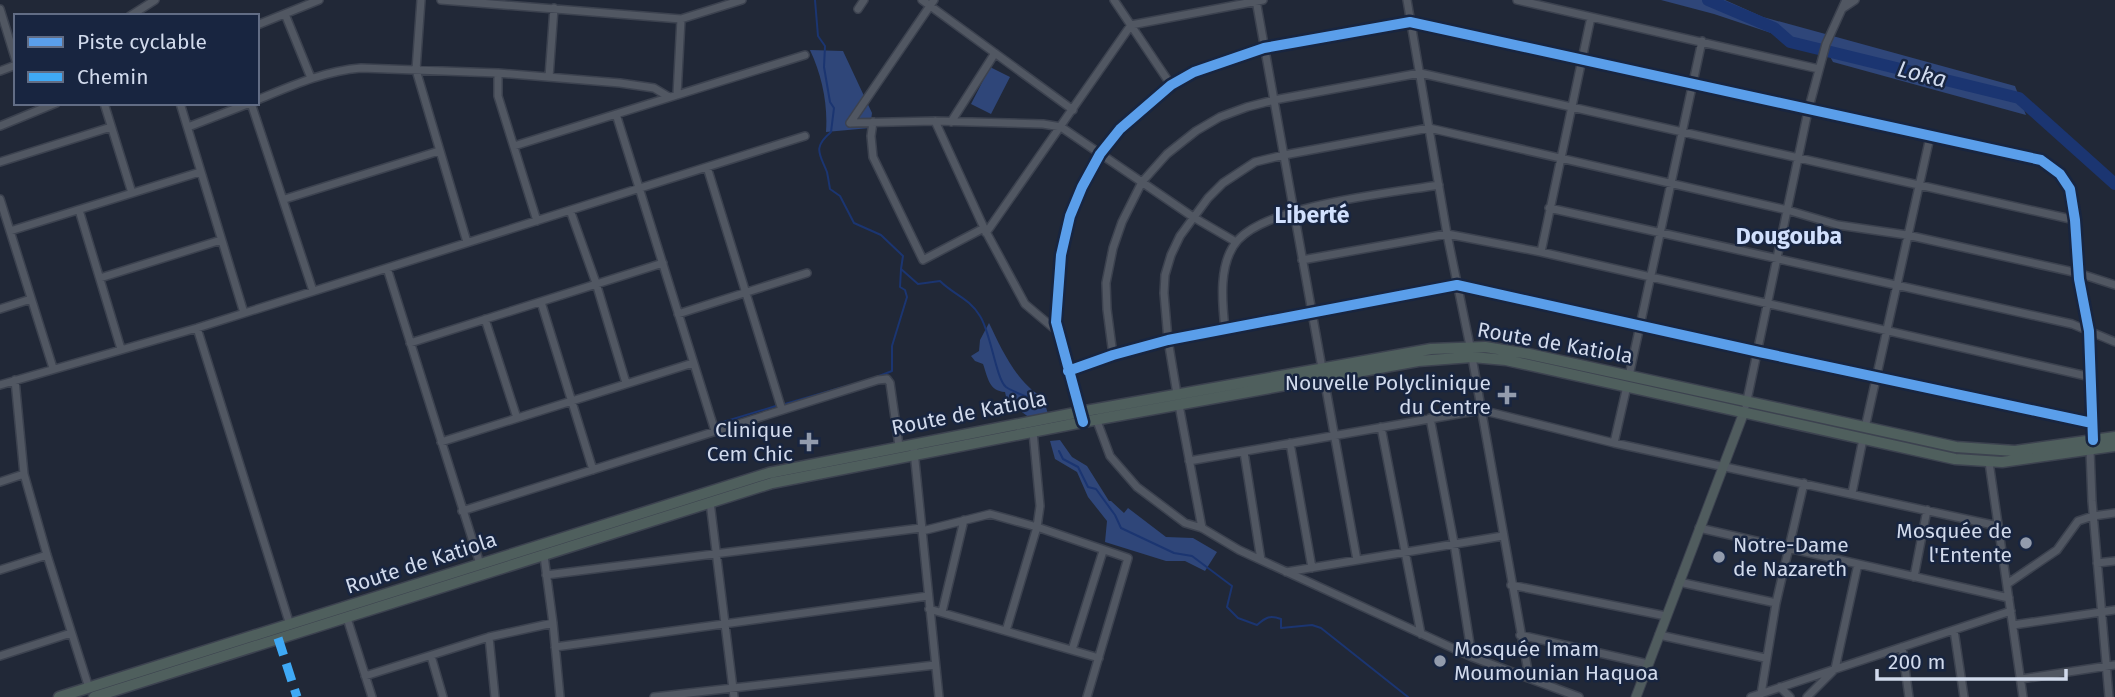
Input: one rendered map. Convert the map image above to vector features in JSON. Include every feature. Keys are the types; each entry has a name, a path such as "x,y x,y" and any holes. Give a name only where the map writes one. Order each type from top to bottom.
{"highway":[{"name":"Route de Katiola","path":"59,697 91,692 347,618 772,483 914,449 1082,417 1323,373 1471,352 1628,381 1864,433 2001,451 2115,446"},
{"name":"Route de Katiola","path":"91,692 289,625 769,473 899,446 914,449 1033,432 1082,417 1097,421 1178,400"},
{"name":"Route de Katiola","path":"1864,433 1955,459 1989,462 2017,461 2115,437"}],"main road":[{"path":"1636,697 1746,408"}],"street":[{"path":"133,14 155,0"},
{"path":"259,24 319,0"},
{"path":"421,0 416,70 467,243"},
{"path":"442,0 681,19 742,0"},
{"path":"858,9 864,0"},
{"path":"922,0 932,3 1073,110"},
{"path":"1114,0 1171,85"},
{"path":"873,122 873,157 923,260 985,230 1061,127 1131,25 1258,0 1273,100 1357,560"},
{"path":"1406,0 1529,677"},
{"path":"1517,0 1819,69"},
{"path":"1746,408 1808,111 1826,44 1846,0"},
{"path":"1843,8 1855,0"},
{"path":"932,3 850,123 935,121 1043,124 1061,127 1236,242"},
{"path":"549,77 554,8"},
{"path":"0,9 14,56"},
{"path":"285,14 311,78"},
{"path":"1541,252 1591,16"},
{"path":"677,95 681,19"},
{"path":"1082,417 1057,331 1061,255 1070,216 1082,187 1100,155 1120,129 1171,85 1229,58 1264,48 1410,22 2041,160 2053,167 2067,182 2075,220 2078,273 2089,331 2093,516 2102,612 2111,666 2109,697"},
{"path":"1614,443 1702,41"},
{"path":"951,122 995,53"},
{"path":"514,146 805,55"},
{"path":"259,99 311,78 342,69 549,77 654,88 669,97"},
{"path":"1113,355 1107,309 1108,266 1122,222 1142,182 1167,154 1196,131 1220,117 1273,100 1420,73 2075,220"},
{"path":"498,74 498,96 537,220"},
{"path":"0,126 51,105"},
{"path":"105,105 132,193"},
{"path":"181,105 244,313"},
{"path":"188,127 246,105"},
{"path":"252,105 285,199 313,291"},
{"path":"616,114 715,432"},
{"path":"935,121 985,230 1025,304 1057,331"},
{"path":"0,162 111,127"},
{"path":"1202,528 1168,340 1165,275 1180,236 1193,216 1223,183 1255,162 1429,128 1787,209 1844,226 1907,235 2078,273 2115,285"},
{"path":"0,385 197,328 805,136"},
{"path":"1852,493 1930,137"},
{"path":"285,199 439,151"},
{"path":"707,167 782,410"},
{"path":"10,231 200,172"},
{"path":"1225,329 1222,283 1236,242 1256,226 1294,211 1439,185"},
{"path":"0,199 53,368"},
{"path":"1549,208 2072,324 2115,342"},
{"path":"79,210 121,349"},
{"path":"570,210 626,383"},
{"path":"1303,260 1447,234 1541,252 2091,377"},
{"path":"100,278 221,240"},
{"path":"410,343 663,263"},
{"path":"387,268 480,564"},
{"path":"678,313 807,273"},
{"path":"1068,371 1168,340 1457,285 2092,423"},
{"path":"0,309 31,299"},
{"path":"541,302 593,470"},
{"path":"485,319 517,418"},
{"path":"197,328 289,625"},
{"path":"441,442 693,363"},
{"path":"462,511 887,379 890,383 899,446"},
{"path":"15,380 24,474 91,692"},
{"path":"1189,461 1481,410 1614,443 1998,526"},
{"path":"1430,418 1472,657"},
{"path":"1097,421 1110,456 1137,487 1185,523 1202,528 1262,561 1472,657 1579,697"},
{"path":"1381,427 1421,634"},
{"path":"1006,631 1037,527 1040,496 1033,432"},
{"path":"1290,443 1312,568"},
{"path":"914,449 940,696"},
{"path":"1244,452 1262,561"},
{"path":"1989,462 2023,697"},
{"path":"0,482 24,474"},
{"path":"1761,694 1776,603 1804,483"},
{"path":"710,502 734,697"},
{"path":"1914,577 1927,510"},
{"path":"2007,584 2057,550 2078,521 2115,513"},
{"path":"546,575 718,552 921,530 990,514 1037,527 1129,559 1087,697"},
{"path":"942,612 964,520"},
{"path":"1699,528 2009,598"},
{"path":"1286,572 1503,536"},
{"path":"1072,650 1102,551"},
{"path":"0,570 47,555"},
{"path":"544,556 560,697"},
{"path":"2097,563 2115,561"},
{"path":"1807,697 1835,669 1858,564"},
{"path":"1679,582 1776,603"},
{"path":"1511,585 1666,616"},
{"path":"555,647 928,596"},
{"path":"929,609 1099,658"},
{"path":"2013,625 2115,610"},
{"path":"1751,697 2011,611"},
{"path":"347,618 372,697"},
{"path":"365,677 489,637 553,623"},
{"path":"1954,630 1964,697"},
{"path":"0,656 71,634"},
{"path":"1520,635 1648,664"},
{"path":"1659,635 1765,659"},
{"path":"489,637 495,697"},
{"path":"1902,647 1909,697"},
{"path":"431,656 443,697"},
{"path":"654,697 935,665"},
{"path":"2021,679 2111,666"},
{"path":"1780,687 1790,697"}],"shaded area":[{"path":"1661,0 1725,0 1763,17 2015,86 2026,115 1833,62 1828,53 1787,43 1771,33"},
{"path":"810,50 843,51 872,113 870,128 826,132 823,90"},
{"path":"990,67 1010,77 991,114 971,104"},
{"path":"989,323 1018,374 1043,397 1048,414 1030,418 1007,401 1005,392 990,383 983,364 971,356 979,351 980,340"},
{"path":"1060,440 1072,457 1087,466 1109,501 1124,513 1128,508 1166,537 1193,538 1217,552 1205,571 1185,561 1166,561 1105,542 1107,521 1088,497 1077,472 1055,459 1050,441"}],"waterway":[{"path":"815,0 818,36 825,46 824,67 830,102 834,108 831,132 821,142 819,151 830,189 840,196 854,223 881,235 903,256 901,269 918,284 940,281 971,305 984,324 1002,382 1006,387 1041,402"},
{"name":"Loka","path":"1708,0 1774,28 1790,42 2019,98 2115,184"},
{"path":"879,376 892,371 892,346 907,297 905,290 900,287 901,269"},
{"path":"785,404 850,385"},
{"path":"720,423 779,405"},
{"path":"1059,451 1063,459 1078,467 1088,487 1096,489 1121,528 1174,553 1192,556 1232,586 1227,607 1238,618 1257,625 1274,617 1281,619 1281,628 1312,625 1321,628 1408,697"}],"marked path":[{"path":"278,638 297,697"}],"cycle path":[{"path":"1083,422 1056,322 1061,255 1070,216 1082,187 1100,154 1120,129 1171,85 1194,72 1264,48 1410,22 2041,160 2060,174 2070,189 2079,279 2089,331 2093,440"},
{"path":"1068,371 1168,340 1457,285 2092,423"}],"place":[{"name":"Nouvelle Polyclinique du Centre","path":"1507,395"},
{"name":"Clinique Cem Chic","path":"809,442"},
{"name":"Mosquée de l'Entente","path":"2026,543"},
{"name":"Notre-Dame de Nazareth","path":"1719,557"},
{"name":"Mosquée Imam Moumounian Haquoa","path":"1440,661"}],"district":[{"name":"Liberté","path":"1312,215"},
{"name":"Dougouba","path":"1789,236"}]}
